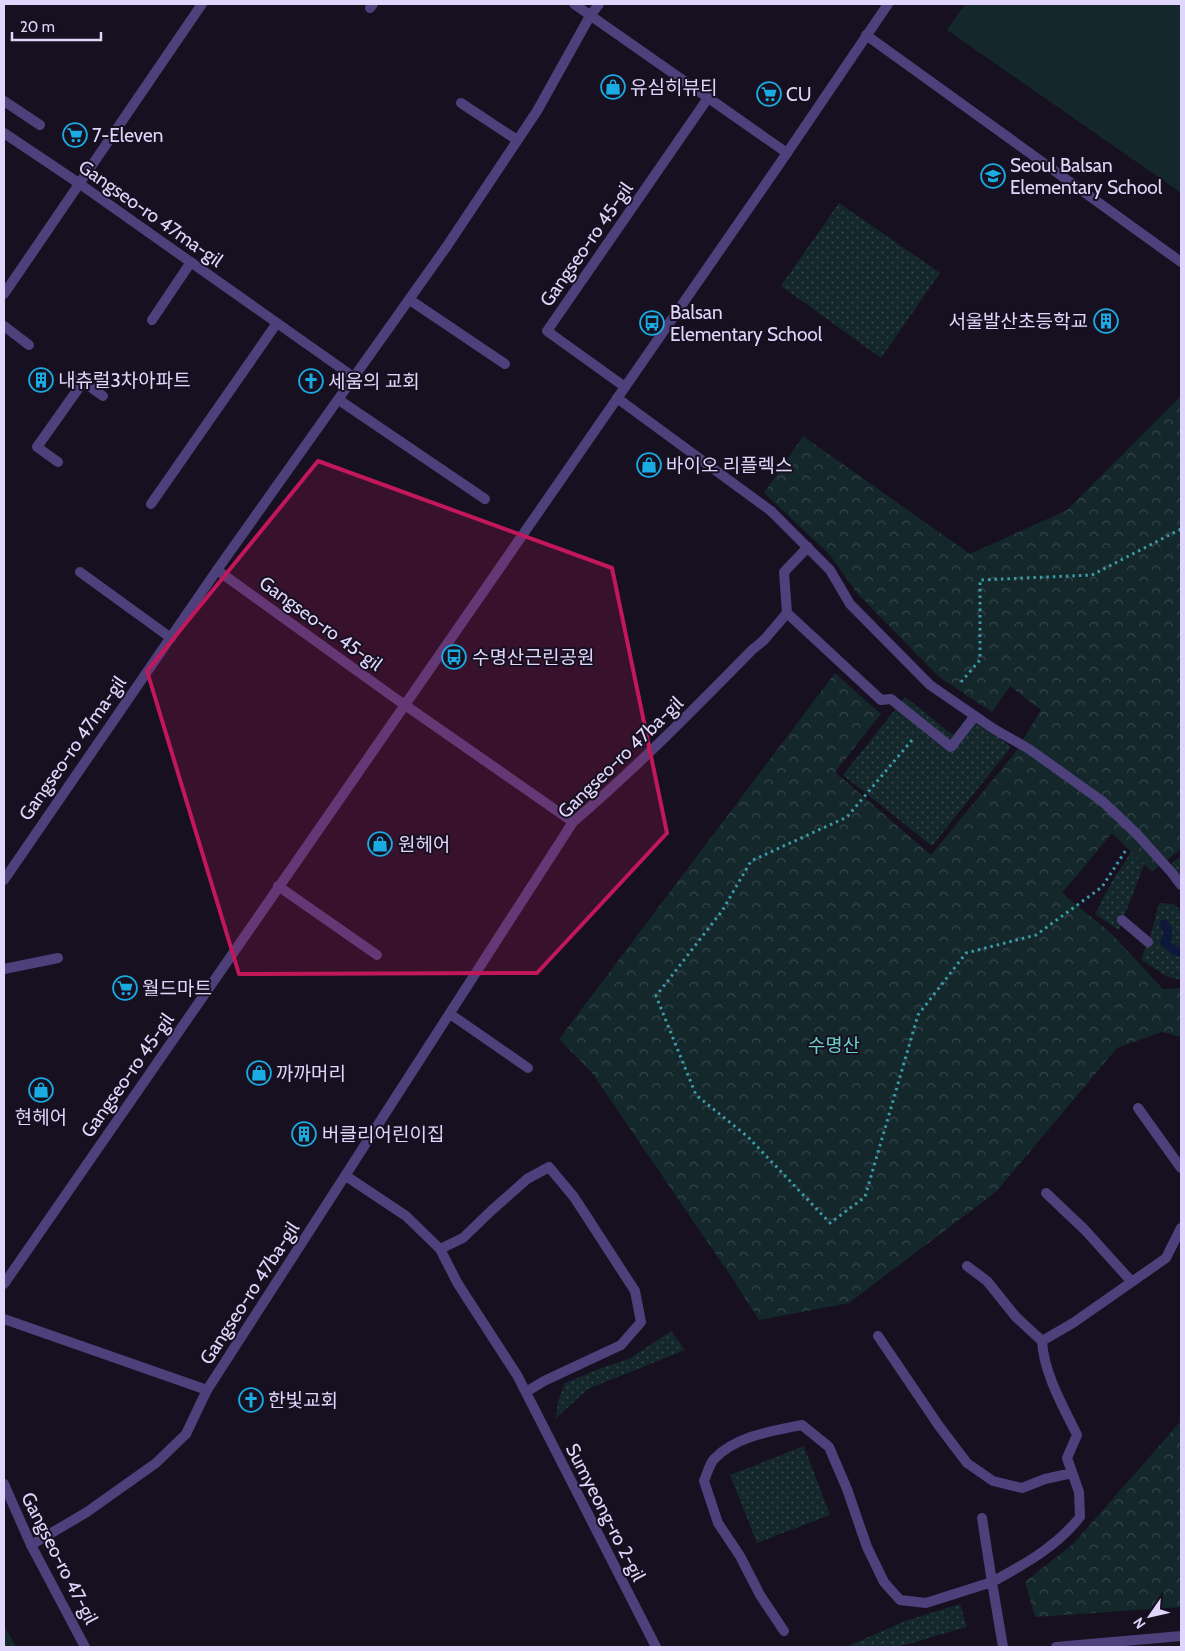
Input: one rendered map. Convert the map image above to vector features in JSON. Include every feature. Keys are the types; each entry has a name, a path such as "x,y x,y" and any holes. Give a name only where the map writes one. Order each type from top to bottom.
{"street":[{"path":"4,294 202,4"},
{"path":"574,4 787,153"},
{"name":"Gangseo-ro 47ma-gil","path":"4,880 218,570 410,300 537,110 590,16 599,4"},
{"name":"Gangseo-ro 45-gil","path":"4,1284 787,153 888,4"},
{"path":"866,35 1181,262"},
{"name":"Gangseo-ro 45-gil","path":"625,387 547,330 708,98"},
{"path":"4,101 40,125"},
{"path":"461,103 517,140"},
{"name":"Gangseo-ro 47ma-gil","path":"4,133 80,184 355,378"},
{"path":"152,320 191,262"},
{"path":"410,300 505,364"},
{"path":"151,504 277,323"},
{"path":"4,326 29,345"},
{"path":"58,462 37,447 80,380 103,396"},
{"path":"617,398 771,510 830,570 850,604 930,685 975,716 1029,749 1102,801 1137,834 1181,885"},
{"path":"339,400 485,499"},
{"path":"808,547 784,572 787,613 881,700 891,698 951,747 975,716"},
{"name":"Gangseo-ro 45-gil","path":"218,570 404,705 573,822"},
{"path":"80,572 171,638"},
{"name":"Gangseo-ro 47ba-gil","path":"31,1545 87,1512 156,1463 186,1434 207,1390 573,822 621,782 764,640 787,613"},
{"path":"278,886 377,954"},
{"path":"1122,920 1148,942"},
{"path":"4,969 58,958"},
{"path":"450,1014 528,1068"},
{"path":"1138,1108 1181,1168"},
{"path":"440,1250 463,1238 527,1179 549,1167 574,1197 636,1291 641,1322 621,1345 558,1374 526,1392"},
{"name":"Sumyeong-ro 2-gil","path":"346,1176 406,1216 440,1250 458,1284 488,1328 526,1392 656,1647"},
{"path":"1046,1193 1085,1230 1131,1281"},
{"path":"1042,1341 1073,1323 1166,1258 1181,1228"},
{"path":"784,1631 760,1595 740,1556 718,1523 704,1481 713,1461 733,1444 768,1432 802,1425 829,1446 847,1489 867,1547 884,1582 900,1600 926,1603 992,1582 1042,1554 1068,1532 1080,1517 1079,1492 1067,1458 1076,1436 1058,1396 1043,1354 1042,1341 1016,1316 987,1281 967,1266"},
{"path":"4,1319 207,1390"},
{"path":"878,1336 939,1426 967,1463 993,1481 1022,1488 1045,1479 1072,1473"},
{"name":"Gangseo-ro 47-gil","path":"4,1484 31,1545 85,1647"},
{"path":"982,1518 1004,1647"},
{"path":"1056,1647 1181,1636"}],"path":[{"path":"948,698 980,660 980,580 1092,575 1181,529"},
{"path":"924,725 847,817 751,861 722,911 656,996 696,1095 748,1137 830,1223 865,1197 918,1015 966,953 1036,935 1102,887 1137,834"}],"highlighted area":[{"path":"318,461 612,568 667,833 537,973 239,974 147,671"}],"green space":[{"path":"965,4 1181,4 1181,193 947,30"},
{"path":"839,203 940,273 881,358 781,286"},
{"name":"수명산","path":"1181,396 1181,849 1152,872 1112,833 1062,893 1111,933 1163,989 1181,988 1181,1037 1162,1032 1117,1048 996,1192 849,1303 759,1320 592,1073 559,1039 835,673 881,714 835,772 931,855 1014,754 1041,710 1010,686 992,712 939,677 857,593 829,554 764,493 803,436 970,554 1067,510"},
{"path":"905,697 953,735 970,714 1011,747 932,846 843,775"},
{"path":"1140,838 1150,849 1119,930 1095,914 1111,883"},
{"path":"1181,856 1181,886 1168,867"},
{"path":"1159,903 1174,904 1181,911 1181,980 1168,977 1141,960"},
{"path":"671,1331 685,1350 588,1389 556,1418 558,1401 565,1383 629,1359"},
{"path":"1181,1421 1181,1607 1035,1617 1025,1582 1073,1544"},
{"path":"804,1446 830,1515 757,1543 730,1475"},
{"path":"960,1604 967,1627 897,1647 846,1647 905,1621"},
{"path":"4,1625 16,1647 4,1647"}],"waterway":[{"path":"1164,924 1168,932 1165,942 1175,951 1181,952"}],"place":[{"name":"유심히뷰티","path":"613,87"},
{"name":"CU","path":"769,94"},
{"name":"7-Eleven","path":"75,135"},
{"name":"Seoul Balsan Elementary School","path":"993,176"},
{"name":"서울발산초등학교","path":"1106,321"},
{"name":"Balsan Elementary School","path":"652,323"},
{"name":"내츄럴3차아파트","path":"41,380"},
{"name":"세움의 교회","path":"311,381"},
{"name":"바이오 리플렉스","path":"649,465"},
{"name":"수명산근린공원","path":"454,657"},
{"name":"원헤어","path":"380,844"},
{"name":"월드마트","path":"125,988"},
{"name":"까까머리","path":"259,1073"},
{"name":"현헤어","path":"41,1090"},
{"name":"버클리어린이집","path":"304,1134"},
{"name":"한빛교회","path":"251,1400"}]}
